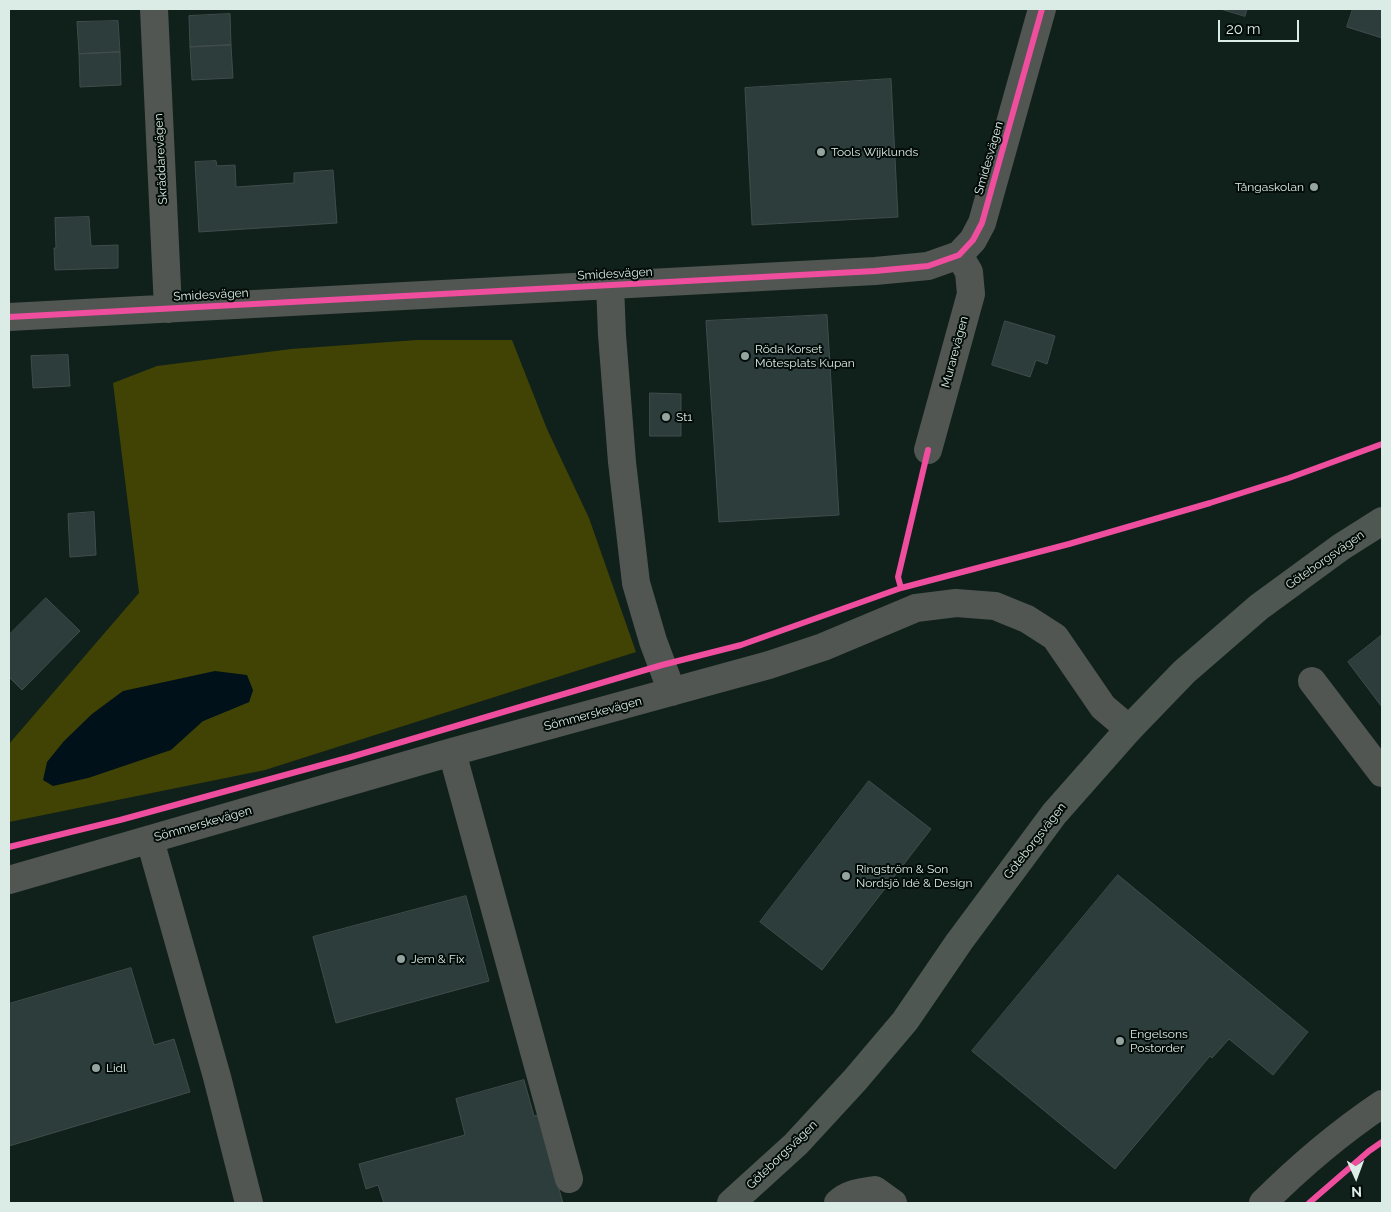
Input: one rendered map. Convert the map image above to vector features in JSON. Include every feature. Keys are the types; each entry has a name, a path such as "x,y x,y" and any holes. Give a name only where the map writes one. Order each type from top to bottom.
{"main road":[{"name":"Göteborgsvägen","path":"731,1203 796,1144 855,1080 905,1021 959,942 1054,814 1129,729 1184,672 1259,607 1341,546 1382,522"}],"street":[{"name":"Skräddarevägen","path":"154,9 168,308"},
{"name":"Smidesvägen","path":"9,317 884,270 928,266 959,255 973,240 982,223 1042,9"},
{"name":"Murarevägen","path":"928,450 971,294 969,272 959,255"},
{"path":"610,285 612,335 622,453 636,583 653,641 672,692"},
{"name":"Sömmerskevägen","path":"9,880 452,752 769,665 822,647 916,608 966,603 994,606 1027,619 1055,637 1104,707 1129,729"},
{"path":"1312,681 1382,773"},
{"path":"452,752 569,1179"},
{"path":"150,840 217,1077 249,1203"},
{"path":"1263,1203 1291,1175 1382,1104"},
{"path":"838,1203 842,1199 860,1192 875,1190 893,1203"}],"shaded area":[{"path":"417,340 512,340 547,429 589,518 636,652 265,770 9,822 9,744 139,593 113,383 157,366 291,349","holes":["253,690 249,702 203,721 127,764 88,778"]},
{"path":"215,671 247,675 253,690 249,702 203,721 171,750 88,778 53,786 43,780 47,762 64,741 92,714 123,691"}],"building":[{"path":"1221,9 1247,9 1245,16"},
{"path":"1353,9 1382,9 1382,38 1347,27"},
{"path":"230,14 231,45 190,47 189,16"},
{"path":"118,21 120,52 79,54 77,22"},
{"path":"231,45 233,78 192,80 190,47"},
{"path":"120,52 121,85 80,87 79,54"},
{"name":"Tools Wijklunds","path":"891,79 898,217 752,225 745,88"},
{"path":"216,161 217,166 235,165 236,187 294,183 294,173 333,170 337,223 199,232 195,162"},
{"path":"89,217 91,246 118,245 118,268 55,270 55,218"},
{"path":"827,315 839,515 719,522 706,321"},
{"path":"1005,321 1055,336 1047,364 1036,360 1030,377 992,365"},
{"path":"68,355 70,386 33,388 31,356"},
{"path":"650,393 681,394 681,436 650,436"},
{"path":"94,512 96,555 70,557 68,514"},
{"path":"46,598 80,631 22,690 9,677 9,635"},
{"path":"1382,635 1382,707 1348,662"},
{"name":"Ringström & Son Nordsjö Idé & Design","path":"869,781 931,829 822,970 760,922"},
{"path":"1118,875 1308,1032 1273,1075 1229,1039 1212,1058 1210,1056 1115,1169 972,1051"},
{"name":"Jem & Fix","path":"466,896 489,981 336,1023 313,937"},
{"name":"Lidl","path":"131,968 154,1045 174,1039 190,1092 9,1146 9,1004"},
{"path":"524,1080 534,1116 538,1115 563,1203 384,1203 378,1185 366,1189 359,1164 465,1135 456,1099"}],"cycle path":[{"path":"9,317 875,271 928,266 959,255 973,240 982,223 1042,9"},
{"path":"9,847 120,820 351,757 662,665 741,645 901,588 1069,544 1210,503 1289,478 1382,444"},
{"path":"901,588 898,577 928,450"},
{"path":"1309,1203 1382,1142"}],"place":[{"name":"Tools Wijklunds","path":"821,152"},
{"name":"Tångaskolan","path":"1314,187"},
{"name":"Röda Korset Mötesplats Kupan","path":"745,356"},
{"name":"St1","path":"666,417"},
{"name":"Ringström & Son Nordsjö Idé & Design","path":"846,876"},
{"name":"Jem & Fix","path":"401,959"},
{"name":"Engelsons Postorder","path":"1120,1041"},
{"name":"Lidl","path":"96,1068"}]}
